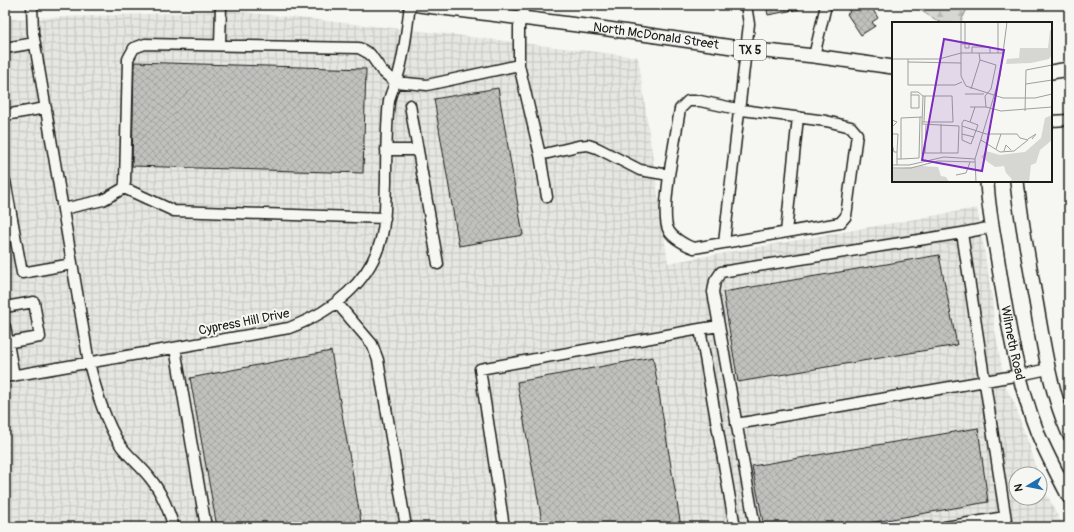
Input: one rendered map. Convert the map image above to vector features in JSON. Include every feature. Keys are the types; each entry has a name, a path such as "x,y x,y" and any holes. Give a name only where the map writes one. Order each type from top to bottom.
{"main road":[{"name":"North McDonald Street","path":"419,5 522,11 746,49 814,56 892,67"},
{"path":"1052,72 1069,69"},
{"name":"Wilmeth Road","path":"987,182 992,227 1009,325 1020,375 1038,433 1048,457 1069,497"},
{"path":"1017,182 1025,238 1048,369 1055,397 1069,434"}],"street":[{"path":"32,5 33,33 89,363 97,393 106,417 121,446 150,478 167,505 174,527"},
{"path":"220,45 221,5"},
{"name":"Cypress Hill Drive","path":"10,376 289,328 318,316 355,286 368,268 382,237 385,218 386,150 389,102 390,94 399,74 403,56 410,5"},
{"path":"724,243 749,24 746,5"},
{"path":"814,56 826,5"},
{"path":"522,11 519,65 540,155 547,197"},
{"path":"5,48 35,43"},
{"path":"63,209 103,200 124,188 126,182 128,59 134,48 145,44 359,48 370,54 382,71 395,82 427,85 519,65"},
{"path":"688,101 700,101 739,110 798,117 826,120 852,127 857,134 846,216 840,222 694,248 686,245 669,231 665,212 670,176 680,109 688,101"},
{"path":"410,105 438,264"},
{"path":"5,115 46,108"},
{"path":"786,232 798,117"},
{"path":"1052,121 1069,120"},
{"path":"540,155 588,145 640,170 670,176"},
{"path":"386,150 418,150"},
{"path":"5,181 22,273 72,264"},
{"path":"124,188 174,211 385,218"},
{"path":"755,527 713,292 715,281 721,272 992,227"},
{"path":"946,527 1006,522 962,232"},
{"path":"5,306 34,302 40,337 6,342"},
{"path":"337,302 372,344 378,360 406,527"},
{"path":"504,527 480,369 719,326"},
{"path":"5,327 10,376"},
{"path":"700,329 736,527"},
{"path":"175,348 206,527"},
{"path":"736,424 984,382 1048,369"}],"shaded area":[{"path":"233,11 421,31 638,57 668,263 977,208 992,296 994,325 1006,388 1014,402 1035,466 1008,466 1008,506 1048,506 1048,496 1063,527 5,527 5,19"}],"green space":[{"path":"912,5 969,5 960,22 939,22"}],"building":[{"path":"766,5 798,5 799,9 768,15"},
{"path":"845,5 870,5 878,18 872,22 875,26 861,35 847,14 850,12"},
{"path":"134,62 366,69 363,173 132,166"},
{"path":"498,88 523,235 459,246 434,99"},
{"path":"939,255 957,345 738,382 723,292"},
{"path":"331,351 362,527 217,527 190,378"},
{"path":"653,357 681,527 543,527 517,382"},
{"path":"978,428 988,502 847,527 764,527 752,466"}]}
